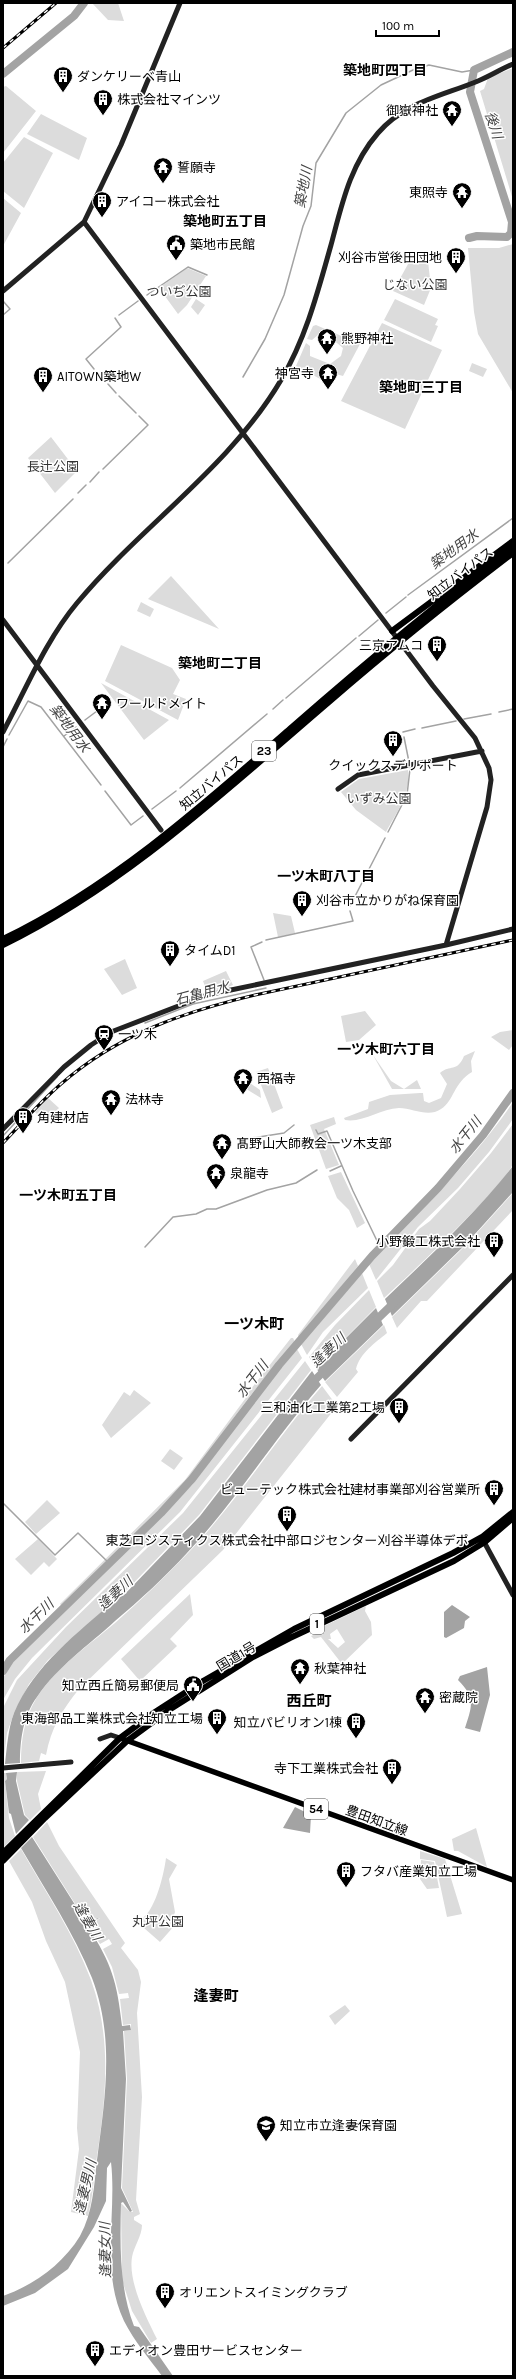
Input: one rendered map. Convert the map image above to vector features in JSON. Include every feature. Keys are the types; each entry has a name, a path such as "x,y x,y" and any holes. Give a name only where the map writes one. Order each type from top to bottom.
{"highway":[{"path":"392,631 513,541"},
{"name":"知立バイパス","path":"3,939 96,885 190,814 383,648 451,592 513,546"},
{"name":"知立バイパス","path":"3,945 48,921 97,891 160,845 257,766 401,640 513,553"},
{"path":"402,642 479,581 513,559"},
{"name":"国道1号","path":"483,1540 513,1512"},
{"name":"国道1号","path":"5,1855 44,1815 124,1739 173,1700 294,1629 483,1540 513,1518"}],"main road":[{"name":"豊田知立線","path":"124,1739 513,1880"}],"street":[{"path":"3,291 84,222 118,151 180,3"},
{"path":"3,732 38,665 76,604 134,541 191,487 243,433 278,386 301,339 315,300 346,188 354,166 378,132 398,114 418,102 476,82 513,64"},
{"path":"84,222 392,631 402,642 482,751 489,768 490,793 446,945"},
{"path":"3,620 161,830"},
{"path":"338,789 358,775 482,751"},
{"path":"3,1129 64,1067 102,1037 207,995 446,945 513,929"},
{"path":"351,1439 513,1275"},
{"path":"483,1540 513,1595"},
{"path":"100,1739 111,1735 124,1739"},
{"path":"3,1768 45,1766 71,1762"}],"green space":[{"path":"92,3 118,3 124,21 108,20"},
{"path":"513,68 513,200 480,91 484,89 488,78"},
{"path":"6,86 36,111 3,153 3,87"},
{"path":"41,114 87,138 79,160 27,134"},
{"path":"24,137 53,153 24,208 3,191 3,163"},
{"path":"3,198 21,213 3,246"},
{"path":"513,244 513,393 478,334 474,312 468,248 499,248"},
{"name":"じない公園","path":"427,252 431,288 424,305 393,291 412,257"},
{"name":"ついぢ公園","path":"187,268 206,276 187,305 178,314 159,288"},
{"path":"196,299 205,305 198,315 191,307"},
{"path":"395,299 438,319 435,325 438,326 431,342 384,320"},
{"path":"382,323 442,350 405,429 341,401"},
{"name":"熊野神社","path":"316,325 360,344 343,376 329,372 324,381 296,366 306,343 310,346 310,356 330,364 341,356 343,348 331,338 319,334 312,340 307,339 313,326"},
{"path":"472,363 487,369 483,377 469,371"},
{"name":"長辻公園","path":"51,437 77,471 55,493 28,458"},
{"path":"171,576 219,629 148,599"},
{"path":"141,602 154,609 150,617 137,611"},
{"path":"121,645 172,668 180,680 173,694 186,699 178,720 105,681"},
{"path":"101,683 169,720 144,740"},
{"name":"いずみ公園","path":"408,770 405,794 399,810 386,832 356,810 341,792 359,779"},
{"path":"273,913 291,916 295,933 278,937"},
{"path":"125,959 137,988 122,995 104,969"},
{"path":"226,971 233,985 208,994 203,981"},
{"path":"365,1011 376,1025 359,1040 346,1042 341,1016"},
{"path":"513,1030 513,1045 509,1050 491,1037 500,1032"},
{"path":"475,1051 471,1061 472,1072 461,1081 445,1106 436,1112 426,1113 399,1108 358,1120 345,1120 344,1118 368,1109 369,1102 390,1095 423,1093 424,1101 429,1103 441,1098 447,1084 440,1073 444,1070 459,1065 464,1056"},
{"path":"373,1055 391,1081 404,1089 392,1089"},
{"path":"268,1068 283,1108 272,1113 256,1072"},
{"path":"417,1080 421,1089 404,1089"},
{"path":"247,1081 260,1090 261,1098 243,1087"},
{"path":"48,1098 59,1108 45,1122 35,1112"},
{"path":"513,1102 513,1119 489,1152 458,1188 418,1227 376,1280 369,1264 480,1146"},
{"path":"334,1117 336,1124 324,1129 339,1165 326,1169 310,1125"},
{"path":"513,1124 514,1159 507,1174 476,1209 384,1298 377,1281 393,1265 419,1229 430,1221 460,1189 491,1153"},
{"path":"341,1172 365,1223 357,1228 349,1210 337,1198 328,1176"},
{"path":"513,1193 513,1210 427,1301 421,1301 397,1328 392,1317 466,1245"},
{"path":"355,1259 358,1266 299,1338 298,1335"},
{"path":"362,1273 368,1288 323,1332 307,1355 301,1344"},
{"path":"369,1290 376,1307 316,1368 309,1357 335,1325"},
{"path":"384,1325 387,1333 364,1353 356,1369 358,1372 337,1397 325,1382"},
{"path":"291,1338 293,1338 295,1342 250,1396 187,1481 163,1508 62,1606 60,1604 185,1480 248,1395 247,1394"},
{"path":"297,1349 302,1358 180,1512 32,1658 15,1679 3,1700 3,1678 12,1662 192,1485 272,1379"},
{"path":"305,1361 311,1370 199,1515 123,1594 112,1596 115,1600 48,1660 29,1684 14,1713 7,1733 3,1764 3,1708 17,1680 66,1627 183,1513"},
{"path":"322,1386 337,1406 223,1550 79,1689 67,1704 54,1728 46,1755 41,1753 39,1761 21,1763 26,1722 36,1699 44,1688 62,1667 134,1606 187,1554 223,1513"},
{"path":"134,1390 151,1403 111,1438 102,1425 124,1392 130,1396"},
{"path":"170,1449 183,1458 174,1470 161,1461"},
{"path":"47,1500 60,1513 36,1534 25,1522"},
{"path":"38,1539 57,1559 49,1567 44,1562 31,1575 15,1559"},
{"path":"190,1594 193,1615 170,1639 177,1646 140,1681 121,1659"},
{"path":"366,1606 365,1611 371,1622 372,1635 342,1664 321,1637 314,1639 311,1636 321,1632 320,1628","holes":["337,1629 345,1642 338,1648 328,1639 331,1639 330,1634"]},
{"path":"46,1771 38,1794 41,1809 30,1820 25,1815 17,1781 17,1772"},
{"path":"3,1773 6,1773 7,1779 5,1781 9,1818 15,1836 4,1847"},
{"path":"47,1822 59,1846 125,1943 121,1948 138,1970 141,1982 137,2013 142,2097 136,2200 140,2214 134,2217 134,2220 142,2225 141,2233 133,2253 131,2267 135,2288 157,2339 151,2343 132,2311 122,2280 121,2203 130,2212 133,2212 122,2188 127,2079 124,2031 131,2030 131,2024 123,2025 120,1999 129,1998 128,1993 119,1994 112,1967 103,1949 112,1944 109,1939 100,1944 89,1927 100,1918 86,1921 33,1837"},
{"path":"476,1828 487,1867 458,1851 454,1851 452,1839"},
{"path":"21,1849 59,1913 76,1946 91,1980 98,2002 104,2046 105,2090 88,2216 71,2212 79,2149 77,2128 80,2052 65,1982 46,1941 32,1902 9,1861"},
{"path":"420,1851 445,1859 462,1914 447,1917 435,1861 420,1859"},
{"name":"丸坪公園","path":"166,1858 177,1865 169,1879 175,1912 173,1918 175,1925 160,1942 136,1921 144,1917 156,1898"},
{"path":"421,1860 434,1862 439,1888 427,1889 420,1879"},
{"path":"345,2005 350,2011 335,2025 329,2016"}],"shaded area":[{"path":"513,1166 513,1192 466,1244 392,1316 385,1299 467,1218"},
{"path":"376,1308 383,1325 325,1381 316,1368"},
{"path":"312,1371 321,1385 205,1533 161,1580 64,1666 45,1686 32,1704 25,1720 20,1763 5,1764 10,1725 14,1713 33,1680 58,1651 115,1600 113,1597 124,1595 200,1516"},
{"path":"452,1605 470,1617 465,1621 464,1628 446,1638 444,1637 444,1612"},
{"path":"487,1667 490,1695 480,1732 465,1728 471,1708 471,1702 468,1692 458,1680 460,1676"},
{"path":"17,1772 16,1781 24,1815 29,1820 16,1834 11,1814 9,1813 5,1781 7,1779 6,1773"},
{"path":"295,1807 311,1815 310,1833 283,1828"},
{"path":"32,1837 86,1922 99,1918 88,1927 103,1952 112,1974 118,1997 122,2026 130,2025 131,2030 123,2031 126,2079 121,2188 132,2211 130,2212 123,2202 121,2203 120,2234 123,2281 129,2311 134,2326 139,2327 173,2376 162,2376 128,2328 117,2302 111,2262 111,2162 107,2168 106,2201 94,2227 68,2269 35,2293 3,2306 3,2296 37,2280 65,2256 80,2236 88,2218 94,2189 105,2091 106,2046 104,2023 99,2001 92,1978 77,1945 21,1848"}],"waterway":[{"path":"3,74 74,16 84,3"},
{"name":"後川","path":"469,238 477,236 507,237 511,233 512,222 470,92 474,70 513,52"},
{"name":"築地川","path":"243,377 265,339 284,295 303,226 311,206 316,163 346,113 381,85 413,70 429,65 462,72 474,70"},
{"name":"築地用水","path":"147,295 188,267 207,275"},
{"path":"3,301 10,309 3,315"},
{"name":"築地用水","path":"119,315 138,301"},
{"name":"築地用水","path":"94,369 86,359 121,327 115,318"},
{"name":"築地用水","path":"97,372 105,381"},
{"name":"築地用水","path":"108,384 116,393"},
{"name":"築地用水","path":"119,396 136,413"},
{"name":"築地用水","path":"103,469 148,425 139,416"},
{"name":"築地用水","path":"90,482 99,472"},
{"name":"築地用水","path":"78,493 86,485"},
{"name":"築地用水","path":"8,563 73,499"},
{"name":"築地用水","path":"408,595 513,518"},
{"name":"築地用水","path":"386,613 406,597"},
{"name":"築地用水","path":"359,636 378,620"},
{"name":"築地用水","path":"286,698 356,638"},
{"name":"築地用水","path":"273,709 283,700"},
{"name":"築地用水","path":"9,735 28,701 41,707 101,785"},
{"path":"85,720 109,702"},
{"name":"石亀用水","path":"499,712 513,709"},
{"name":"築地用水","path":"180,788 267,714"},
{"name":"石亀用水","path":"464,719 491,714"},
{"name":"石亀用水","path":"422,728 456,721"},
{"path":"64,736 76,727"},
{"name":"石亀用水","path":"403,732 415,729"},
{"name":"石亀用水","path":"404,737 409,762"},
{"name":"築地用水","path":"3,747 7,739"},
{"name":"石亀用水","path":"388,832 407,795 410,769"},
{"name":"築地用水","path":"105,791 131,825 143,816"},
{"name":"築地用水","path":"152,809 176,791"},
{"name":"石亀用水","path":"350,906 385,838"},
{"name":"石亀用水","path":"266,940 353,921 350,911"},
{"name":"石亀用水","path":"262,942 251,947 264,980"},
{"name":"石亀用水","path":"145,1023 193,1004 266,988"},
{"name":"石亀用水","path":"3,1136 57,1077"},
{"name":"水干川","path":"3,1671 10,1660 161,1513 192,1479 279,1365 372,1256 438,1188 483,1135 513,1093"},
{"path":"239,1140 284,1133 294,1125"},
{"path":"316,1130 318,1134 327,1131 353,1191 380,1247"},
{"path":"330,1171 341,1166"},
{"path":"145,1247 173,1217 196,1214 207,1209 216,1209 267,1190 296,1183 317,1170"},
{"name":"逢妻川","path":"372,1324 397,1300"},
{"name":"逢妻川","path":"309,1386 328,1367"},
{"path":"3,1503 55,1555 78,1533 109,1563"}],"railway":[{"path":"3,48 56,3"},
{"path":"3,1143 46,1098 82,1067 128,1039 177,1018 202,1009 255,995 513,940"}],"place":[{"name":"ダンケリーベ青山","path":"63,93"},
{"name":"株式会社マインツ","path":"103,116"},
{"name":"御嶽神社","path":"452,127"},
{"name":"誓願寺","path":"163,184"},
{"name":"東照寺","path":"462,209"},
{"name":"アイコー株式会社","path":"102,218"},
{"name":"築地市民館","path":"176,261"},
{"name":"刈谷市営後田団地","path":"456,274"},
{"name":"熊野神社","path":"327,355"},
{"name":"神宮寺","path":"328,390"},
{"name":"AITOWN築地W","path":"43,393"},
{"name":"三京アムコ","path":"437,662"},
{"name":"ワールドメイト","path":"102,720"},
{"name":"クイックスデリポート","path":"393,757"},
{"name":"刈谷市立かりがね保育園","path":"302,917"},
{"name":"タイムD1","path":"170,967"},
{"name":"一ツ木","path":"104,1051"},
{"name":"西福寺","path":"243,1095"},
{"name":"法林寺","path":"111,1116"},
{"name":"角建材店","path":"23,1134"},
{"name":"髙野山大師教会一ツ木支部","path":"222,1160"},
{"name":"泉龍寺","path":"216,1190"},
{"name":"小野鍛工株式会社","path":"494,1258"},
{"name":"三和油化工業第2工場","path":"399,1424"},
{"name":"ビューテック株式会社建材事業部刈谷営業所","path":"494,1506"},
{"name":"東芝ロジスティクス株式会社中部ロジセンター刈谷半導体デポ","path":"287,1532"},
{"name":"秋葉神社","path":"300,1685"},
{"name":"知立西丘簡易郵便局","path":"193,1702"},
{"name":"密蔵院","path":"425,1714"},
{"name":"東海部品工業株式会社知立工場","path":"217,1735"},
{"name":"知立パビリオン1棟","path":"356,1739"},
{"name":"寺下工業株式会社","path":"392,1785"},
{"name":"フタバ産業知立工場","path":"346,1888"},
{"name":"知立市立逢妻保育園","path":"266,2142"},
{"name":"オリエントスイミングクラブ","path":"165,2309"},
{"name":"エディオン豊田サービスセンター","path":"95,2367"}],"district":[{"name":"築地町四丁目","path":"385,70"},
{"name":"築地町五丁目","path":"225,221"},
{"name":"築地町三丁目","path":"421,387"},
{"name":"築地町二丁目","path":"220,663"},
{"name":"一ツ木町八丁目","path":"326,876"},
{"name":"一ツ木町六丁目","path":"386,1049"},
{"name":"一ツ木町五丁目","path":"68,1195"},
{"name":"一ツ木町","path":"254,1324"},
{"name":"西丘町","path":"309,1701"},
{"name":"逢妻町","path":"216,1996"}],"water label":[{"name":"逢妻男川","path":"85,2187"},
{"name":"逢妻女川","path":"105,2250"}]}
